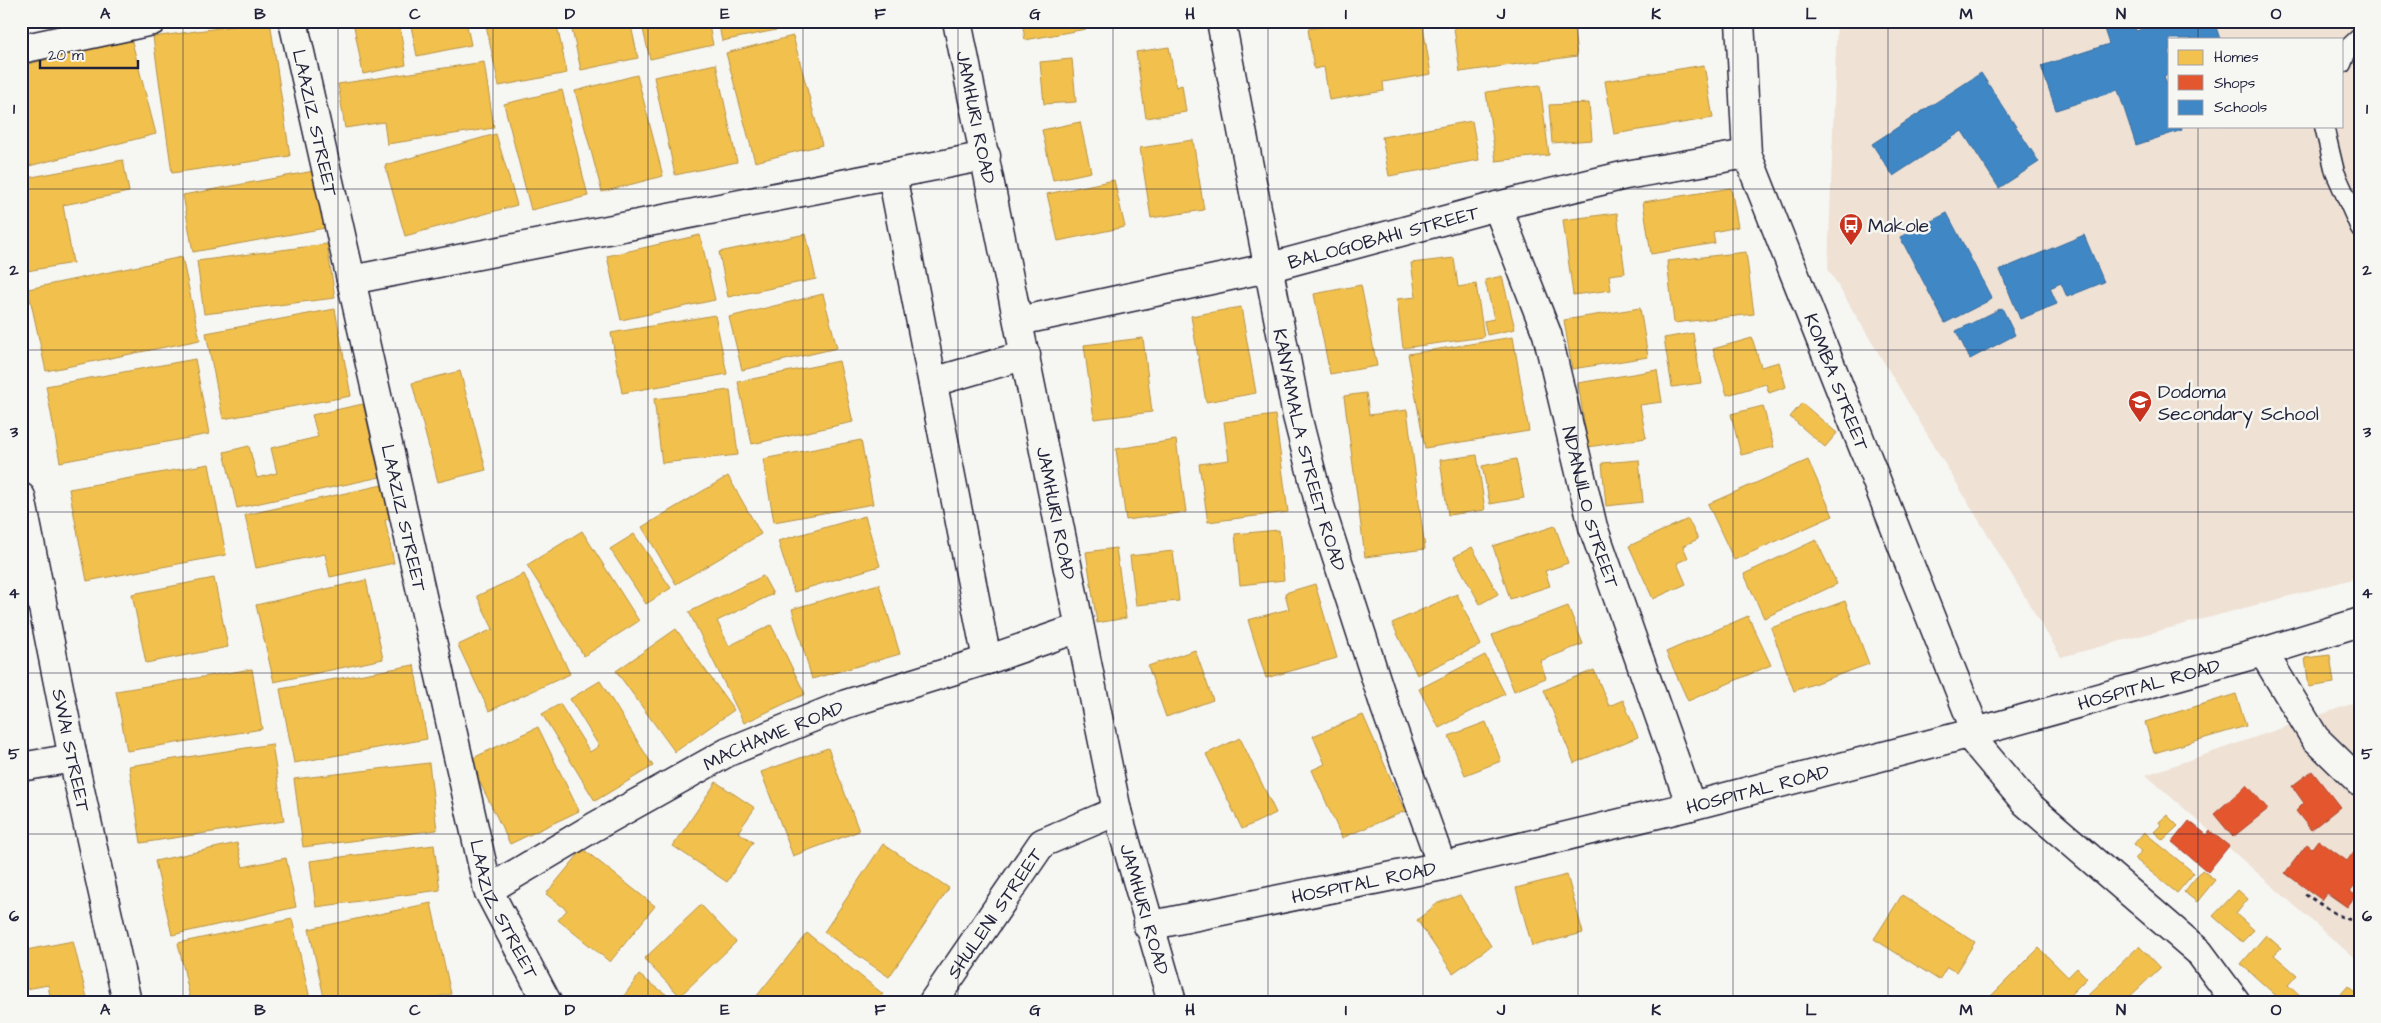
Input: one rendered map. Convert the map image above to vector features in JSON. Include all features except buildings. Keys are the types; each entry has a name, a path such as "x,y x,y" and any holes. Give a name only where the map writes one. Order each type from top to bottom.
{"street":[{"path":"21,49 152,21"},
{"name":"LAAZIZ STREET","path":"293,21 488,890 547,1002"},
{"name":"JAMHURI ROAD","path":"957,21 986,156 1117,811 1148,926 1172,1002"},
{"name":"KANYAMALA STREET ROAD","path":"1221,21 1296,416 1320,506 1386,707 1442,866"},
{"name":"KOMBA STREET","path":"1740,21 1747,154 1972,733 2026,803 2199,952 2236,1002"},
{"name":"BALOGOBAHI STREET","path":"1019,321 1268,268 1497,206 1626,174 1747,154"},
{"path":"351,280 986,156"},
{"path":"892,175 987,660"},
{"name":"NDANJÍLO STREET","path":"1497,206 1547,334 1593,527 1691,806"},
{"path":"933,382 1026,355"},
{"name":"SWAI STREET","path":"21,497 73,758 127,1002"},
{"name":"HOSPITAL ROAD","path":"1148,926 1442,866 1691,806 1972,733 2263,652 2360,622"},
{"name":"MACHAME ROAD","path":"488,890 594,827 728,752 846,704 987,660 1079,628"},
{"path":"2263,652 2315,738 2360,782"},
{"path":"21,767 73,758"},
{"name":"SHULENI STREET","path":"933,1002 1042,843 1117,811"}],"lane":[{"path":"2344,59 2348,48 2360,37"},
{"path":"2324,128 2335,172 2360,228"}],"path":[{"path":"2305,894 2331,911 2346,918 2360,921"}],"shaded area":[{"name":"Dodoma Secondary School","path":"1837,21 2360,21 2360,577 2061,657 1828,269"},
{"path":"2360,701 2360,963 2146,775"}],"place":[{"name":"Makole","path":"1851,246"},
{"name":"Dodoma Secondary School","path":"2140,423"}]}
